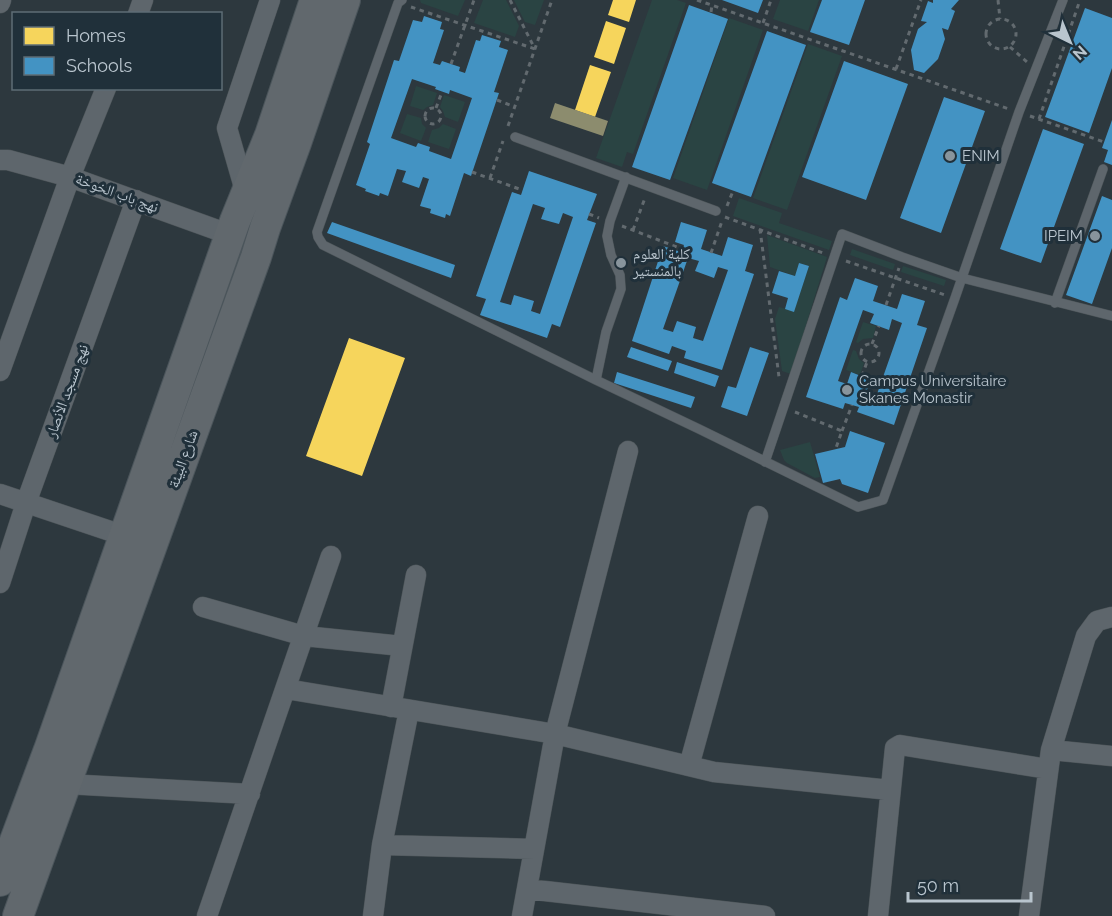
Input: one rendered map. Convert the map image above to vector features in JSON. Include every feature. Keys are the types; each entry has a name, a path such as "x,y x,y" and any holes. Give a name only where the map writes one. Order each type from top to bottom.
{"main road":[{"name":"شارع البيئة","path":"0,881 6,850 50,747 235,225 270,135 315,0"},
{"name":"شارع البيئة","path":"18,916 256,257 345,0"},
{"path":"235,225 265,228"},
{"path":"235,225 256,257"}],"street":[{"path":"235,225 227,128 270,0"},
{"path":"0,371 70,177 105,90"},
{"name":"نهج باب الخوخة","path":"0,160 8,160 70,177 136,200 235,225"},
{"name":"نهج مسجد الأنصار","path":"0,583 26,503 136,200"},
{"path":"522,916 555,734 628,451"},
{"path":"0,494 125,536"},
{"path":"689,766 758,516"},
{"path":"207,916 331,556"},
{"path":"373,916 400,708 402,646 416,575"},
{"path":"203,607 304,636 402,646"},
{"path":"1029,916 1049,759 1086,636 1097,621 1112,617"},
{"path":"286,689 555,734 714,772 890,790"},
{"path":"878,916 895,748 900,745 1049,759 1112,756"},
{"path":"66,784 250,794"},
{"path":"382,845 534,849"},
{"path":"527,889 765,916"}],"lane":[{"path":"400,1 317,232 320,242 327,248 858,507 883,500 1019,112 1063,0"},
{"path":"514,137 720,214"},
{"path":"1055,303 1103,169"},
{"path":"596,380 606,332 621,289 621,275 611,255 607,236 626,177"},
{"path":"765,462 842,234 962,278 1112,316"}],"path":[{"path":"451,64 474,0"},
{"path":"510,0 535,49"},
{"path":"508,127 552,0"},
{"path":"699,0 1104,142"},
{"path":"763,23 771,0"},
{"path":"896,69 921,0"},
{"path":"998,0 1000,19"},
{"path":"1038,119 1080,0"},
{"path":"400,1 464,26 535,49"},
{"path":"725,9 727,3"},
{"path":"711,12 712,5"},
{"path":"760,8 767,11"},
{"path":"1006,20 1014,27 1016,38 1010,47 999,50 990,45 987,40 987,28 995,21 1006,20"},
{"path":"786,38 788,32"},
{"path":"828,45 830,39"},
{"path":"1010,47 1036,69"},
{"path":"436,108 442,92"},
{"path":"496,100 515,107"},
{"path":"431,108 436,108 441,115 439,123 434,125 428,123 425,113 431,108"},
{"path":"490,178 504,137"},
{"path":"472,172 522,190"},
{"path":"633,230 650,186"},
{"path":"589,214 682,249"},
{"path":"720,214 955,298"},
{"path":"760,229 783,407 842,431"},
{"path":"886,306 896,278"},
{"path":"872,345 879,326"},
{"path":"872,345 878,349 879,355 873,362 867,362 861,357 861,350 865,346 872,345"},
{"path":"862,376 867,362"},
{"path":"836,448 852,405"}],"green space":[{"path":"420,0 465,0 458,16 421,3"},
{"path":"483,0 506,0 519,26 515,37 474,23"},
{"path":"514,0 544,0 535,25 525,22"},
{"path":"652,0 677,0 686,3 633,154 627,152 622,167 596,158"},
{"path":"780,0 819,0 808,31 773,19"},
{"path":"729,18 763,30 707,190 673,178"},
{"path":"808,44 842,56 787,210 753,198"},
{"path":"416,86 437,93 433,105 423,110 410,106"},
{"path":"444,95 465,102 458,122 445,117 440,107"},
{"path":"407,114 421,118 426,128 421,141 400,133"},
{"path":"443,124 456,129 449,149 428,142 432,130"},
{"path":"739,198 782,213 779,223 832,241 829,250 733,216"},
{"path":"767,235 827,257 791,374 782,371 775,319 779,307 794,311 809,266 799,263 795,276 770,267"},
{"path":"852,249 895,264 893,270 850,255"},
{"path":"903,266 946,280 944,286 901,272"},
{"path":"863,322 876,326 873,338 863,339 858,343 856,342"},
{"path":"853,350 864,363 860,375 846,370"},
{"path":"810,442 820,477 815,478 787,463 780,450"}],"building: Homes":[{"path":"613,0 636,0 629,22 608,15"},
{"path":"606,21 626,28 614,64 594,57"},
{"path":"590,65 611,72 595,117 575,110"},
{"path":"349,338 405,358 362,476 306,456"}],"building: Schools":[{"path":"722,0 763,0 758,13"},
{"path":"822,0 865,0 849,45 810,32"},
{"path":"933,0 959,0 951,9 955,11 948,30 942,28 945,39 938,59 924,73 914,70 911,50 918,29 927,22 921,21 928,1 933,3"},
{"path":"689,5 728,19 670,180 632,167"},
{"path":"1085,8 1112,18 1112,68 1089,133 1045,117"},
{"path":"424,16 442,22 440,29 444,30 433,63 440,65 442,61 460,67 459,71 465,73 476,40 480,41 482,35 501,41 499,47 508,50 494,92 499,93 471,176 464,173 450,216 446,214 445,218 430,213 431,209 420,206 429,179 423,177 419,188 402,182 406,171 397,169 388,196 380,193 379,196 356,185 370,144 367,142 394,60 399,61 413,20 422,22","holes":["412,79 436,87 435,89 449,94 450,90 472,98 451,159 429,151 430,147 418,143 416,147 391,138"]},
{"path":"767,31 806,45 751,197 712,183"},
{"path":"844,61 908,84 866,200 802,177"},
{"path":"944,97 985,111 941,233 900,218"},
{"path":"1112,120 1112,165 1104,162 1108,150 1102,148"},
{"path":"1043,129 1084,144 1041,263 1000,249"},
{"path":"529,171 597,194 587,220 596,223 560,327 552,324 547,338 480,315 486,299 476,296 512,192 521,195","holes":["533,204 545,208 541,219 559,224 563,213 573,217 540,314 531,311 534,301 514,295 511,305 500,302"]},
{"path":"1102,196 1112,200 1112,248 1092,304 1066,295"},
{"path":"332,222 455,265 451,278 327,233"},
{"path":"681,222 707,230 701,249 722,256 728,237 753,245 745,271 754,274 722,370 684,358 686,351 672,346 669,354 632,341 663,246 681,252 684,245 675,242","holes":["688,258 699,261 695,271 714,278 718,267 728,270 703,341 693,338 696,327 677,321 673,332 663,329"]},
{"path":"799,263 809,266 794,312 785,309 788,298 772,293 779,271 795,276"},
{"path":"855,278 878,286 873,301 897,309 902,294 925,301 917,325 927,328 894,425 857,412 859,407 845,403 843,409 806,397 840,297 847,300","holes":["863,310 874,314 870,323 889,330 892,319 902,323 877,394 867,390 871,380 851,372 847,384 838,381"]},
{"path":"631,347 672,361 668,371 627,357"},
{"path":"750,347 769,353 747,416 721,407 728,386 736,388"},
{"path":"677,362 719,376 715,387 674,373"},
{"path":"617,372 695,397 691,408 614,383"},
{"path":"850,431 885,443 868,493 842,484 840,479 823,483 815,454 845,447"}],"building: Industry":[{"path":"555,103 608,121 603,136 550,118"}],"place":[{"name":"ENIM","path":"950,156"},
{"name":"IPEIM","path":"1095,236"},
{"name":"كلية العلوم بالمنستير","path":"621,263"},
{"name":"Campus Universitaire Skanes Monastir","path":"847,390"}]}
